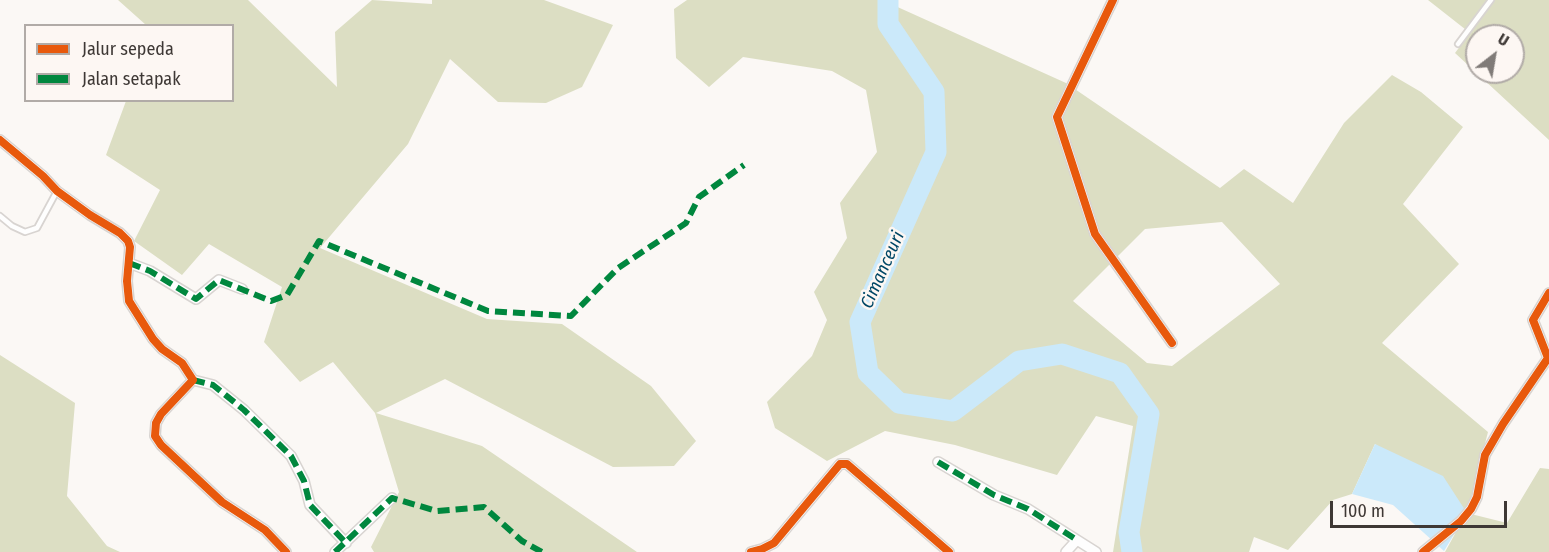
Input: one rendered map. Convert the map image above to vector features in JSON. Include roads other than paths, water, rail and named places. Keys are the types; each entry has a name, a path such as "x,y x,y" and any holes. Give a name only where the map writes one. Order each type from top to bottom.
{"street":[{"path":"1113,0 1057,117 1095,234 1172,343"},
{"path":"0,140 44,176 57,191 120,233 128,241 130,247 127,281 129,301 153,339 162,349 182,363 193,380 213,385 244,410 291,456 304,481 310,505 346,543"},
{"path":"129,263 150,271 196,299 219,280 242,289"},
{"path":"1423,552 1461,521 1471,509 1477,497 1485,455 1503,423 1548,358 1533,320 1549,293"},
{"path":"193,380 161,414 156,423 155,436 161,445 222,502 265,530 286,552"},
{"path":"938,462 994,495 1029,509 1096,552"},
{"path":"751,552 774,543 840,464 847,464 949,552"},
{"path":"335,552 392,498"},
{"path":"1066,552 1077,540"}],"lane":[{"path":"1458,44 1491,0"},
{"path":"0,216 12,226 25,231 37,228 57,191"}],"water":[{"path":"1375,444 1443,476 1467,513 1444,551 1393,505 1352,494"}],"waterway":[{"name":"Cimanceuri","path":"888,0 888,24 934,92 936,152 860,322 868,373 899,403 953,411 1019,361 1062,354 1120,373 1149,414 1129,532 1132,552"}]}
